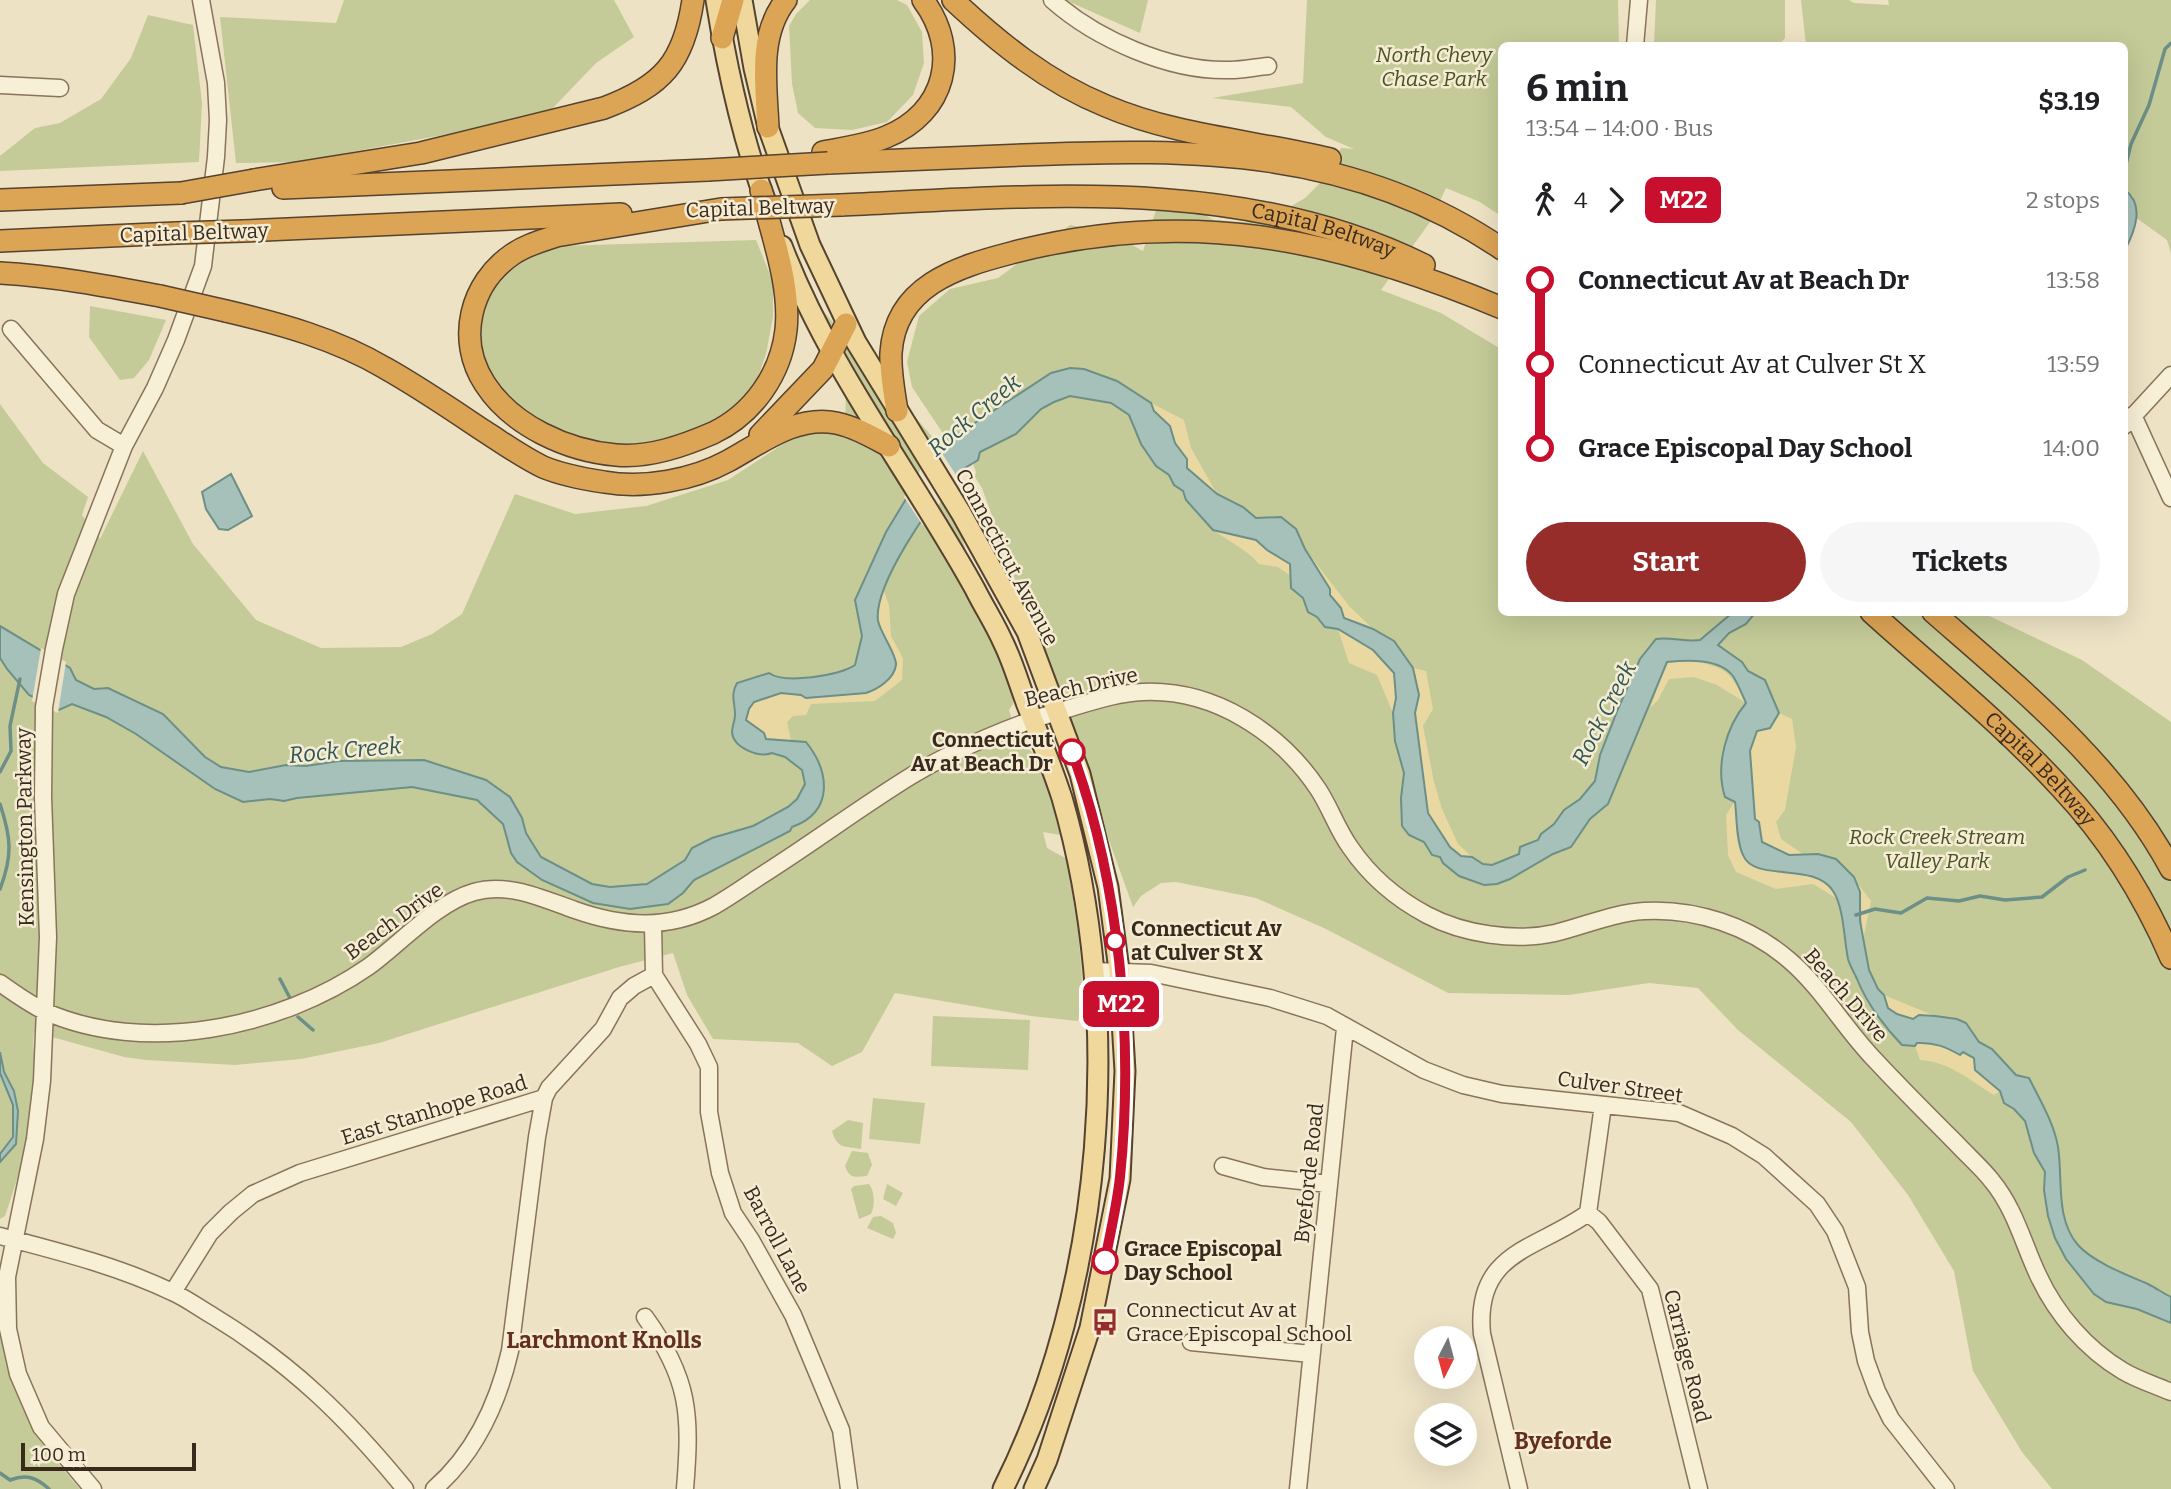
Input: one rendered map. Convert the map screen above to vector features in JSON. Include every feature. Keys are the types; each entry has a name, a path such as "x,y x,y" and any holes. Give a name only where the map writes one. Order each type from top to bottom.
{"highway":[{"path":"252,185 421,152 604,108 631,98 649,87 678,56 690,25 693,0"},
{"path":"722,38 733,0"},
{"path":"768,127 767,44 771,25 786,0"},
{"path":"826,158 887,137 909,125 926,110 938,92 944,69 944,49 933,13 923,0"},
{"path":"955,0 979,25 1038,71 1106,106 1135,117 1195,132 1292,149 1347,163 1387,189"},
{"name":"Capital Beltway","path":"0,200 181,192 252,185 708,170 826,158 1166,151 1289,164 1346,177 1387,189 1445,214 1498,247"},
{"path":"721,209 556,236 514,253 485,280 475,299 469,322 470,342 484,384 500,402 541,432 566,444 618,455 670,449 721,429 743,414 761,395 775,370 783,350 786,327 783,282 761,190"},
{"name":"Capital Beltway","path":"0,241 1032,196 1164,198 1279,215 1378,246 1416,261 1498,305"},
{"path":"897,411 891,374 891,351 900,319 914,298 930,283 950,271 1072,239 1154,230 1208,231 1287,240 1331,248 1411,273 1498,306"},
{"path":"0,273 89,283 160,296 282,324 334,342 383,366 438,399 514,451 544,467 575,477 609,483 674,480 728,461 791,427 821,422 836,423 857,430 894,454"},
{"path":"746,449 823,369 846,324"},
{"name":"Capital Beltway","path":"1875,616 1994,723 2063,790 2098,831 2132,881 2158,927 2171,958"},
{"name":"Capital Beltway","path":"1937,616 2061,727 2098,766 2132,808 2171,869"}],"main road":[{"name":"Connecticut Avenue","path":"716,0 742,126 761,190 792,269 833,352 947,540 1004,643 1061,797 1078,865 1094,971 1098,1078 1094,1155 1070,1299 1040,1400 1003,1489"},
{"name":"Connecticut Avenue","path":"742,0 768,127 810,245 846,324 961,513 1027,632 1080,774 1108,887 1119,970 1125,1071 1120,1179 1095,1305 1074,1382 1034,1489"},
{"path":"1070,1299 1095,1305"}],"street":[{"name":"Kensington Parkway","path":"93,1489 41,1427 18,1374 8,1329 6,1299 7,1238 38,1119 46,1012 48,937 42,753 44,707 66,594 124,446 155,388 204,266 218,120 216,83 201,0"},
{"path":"1052,0 1093,29 1152,56 1210,69 1268,66"},
{"path":"1635,42 1639,0"},
{"path":"0,85 60,88"},
{"path":"11,329 97,430 124,446"},
{"path":"2171,375 2129,421 2171,498"},
{"name":"Beach Drive","path":"0,983 46,1012 97,1027 135,1032 208,1031 275,1015 335,988 371,965 447,905 474,892 525,892 585,914 614,921 653,925 690,916 714,906 912,775 1015,725 1125,694 1160,692 1217,705 1256,724 1290,754 1318,790 1349,846 1376,879 1396,896 1429,916 1476,932 1514,936 1548,935 1604,918 1644,911 1678,913 1712,919 1759,938 1783,954 1805,974 1867,1053 1993,1181 2013,1212 2039,1278 2068,1324 2096,1353 2127,1374 2171,1392"},
{"path":"653,925 654,975"},
{"name":"Culver Street","path":"1094,971 1151,973 1270,998 1327,1016 1424,1070 1463,1085 1502,1094 1679,1113 1732,1136 1764,1156 1817,1204 1835,1231 1857,1287 1860,1332 1866,1361 1877,1391 1891,1419 1946,1489"},
{"name":"East Stanhope Road","path":"173,1292 210,1233 253,1194 300,1173 544,1098 603,1029 620,998 654,975"},
{"name":"Barroll Lane","path":"654,975 698,1044 709,1067 709,1112 720,1173 733,1213 751,1240 799,1328 841,1430 849,1489"},
{"name":"Byeforde Road","path":"1298,1489 1345,1028"},
{"path":"434,1489 467,1454 493,1408 504,1378 510,1351 544,1098"},
{"path":"1519,1489 1482,1334 1480,1317 1484,1297 1492,1279 1504,1263 1524,1248 1588,1213 1603,1105"},
{"path":"1223,1166 1263,1177 1329,1184"},
{"name":"Carriage Road","path":"1588,1213 1600,1222 1650,1289 1699,1489"},
{"path":"7,1238 90,1262 173,1292 251,1339 306,1382 363,1438 405,1489"},
{"path":"645,1317 666,1346 685,1402 689,1433 685,1489"},
{"path":"1191,1342 1311,1354"}],"green space":[{"path":"344,0 614,0 634,37 596,63 551,110 443,135 297,162 236,163 220,17 336,23"},
{"path":"810,0 897,0 907,5 922,32 924,63 913,95 887,122 852,130 815,128 798,113 792,84 789,26"},
{"path":"1065,0 1148,0 1140,33"},
{"name":"Rock Creek Stream Valley Park","path":"1307,0 1618,0 1619,42 1498,42 1498,214 1480,202 1446,188 1430,222 1381,290 1441,313 1498,347 1498,616 1989,616 2082,660 2171,722 2171,1489 2052,1489 2022,1452 1973,1371 1954,1271 1908,1195 1851,1122 1738,1030 1698,988 1649,983 1569,995 1448,993 1326,929 1256,898 1176,882 1161,883 1141,896 1133,907 982,488 975,477 976,472 962,433 950,444 912,387 907,362 919,316 950,289 998,278 1070,225 1107,231 1143,251 1162,191 1214,220 1243,222 1280,213 1305,198 1325,178 1341,148 1354,149 1326,137 1291,107 1212,98 1303,83"},
{"path":"1656,0 1785,0 1785,38 1782,42 1654,42"},
{"path":"1801,0 1849,0 1854,3 1889,5 1888,0 2171,0 2171,253 2167,240 2135,217 2133,196 2128,192 2128,42 1806,42"},
{"path":"148,15 193,25 202,103 199,162 0,171 0,156 35,128 60,123 101,99 131,58"},
{"path":"756,240 773,282 773,317 766,354 755,385 733,409 704,430 665,446 580,444 500,396 482,367 474,328 484,292 502,272 535,254 558,246"},
{"path":"90,306 166,320 149,360 134,378 120,380 89,337"},
{"path":"824,312 935,440 991,642 1012,691 1013,704 1009,710 1019,745 1028,748 1035,756 1047,782 1060,835 1043,832 1047,848 1067,859 1078,931 1084,997 1078,1021 1031,1016 895,993 862,1052 832,1066 798,1043 713,1039 687,995 673,953 619,967 379,1043 301,1059 235,1065 146,1060 124,1057 34,1032 37,1091 15,1186 5,1216 0,1219 0,404 43,463 88,497 82,515 100,539 143,451 193,544 256,620 321,648 401,647 432,634 462,614 515,494 575,514 646,506 728,480 797,435 828,431 843,436 846,404 843,372 836,342"},
{"path":"933,1016 1030,1020 1028,1070 931,1066"},
{"path":"873,1098 925,1103 920,1144 869,1139"},
{"path":"848,1120 863,1123 861,1149 842,1146 834,1137 832,1131"},
{"path":"852,1151 868,1153 872,1165 867,1176 853,1176 847,1170 845,1166"},
{"path":"869,1184 874,1203 871,1214 859,1219 851,1189"},
{"path":"887,1184 903,1193 896,1206 883,1199"},
{"path":"881,1216 893,1223 896,1233 893,1239 867,1228 873,1217"},
{"path":"0,1327 10,1374 26,1414 50,1452 80,1489 0,1489"}],"sand":[{"path":"1151,403 1184,420 1191,448 1217,494 1187,468 1187,459 1175,443 1170,426 1154,411"},
{"path":"1213,530 1256,540 1290,564 1291,576 1278,567 1259,564"},
{"path":"1305,549 1349,606 1373,629 1344,618 1341,608 1330,595"},
{"path":"883,589 889,605 891,636 903,658 902,680 875,701 811,704 806,715 793,716 787,722 791,740 766,739 746,720 755,701 781,693 806,698 866,693 875,690 893,674 893,651 883,637 879,622"},
{"path":"1338,629 1369,648 1390,667 1396,683 1393,713 1377,675 1349,663"},
{"path":"1691,660 1726,672 1746,703 1717,685 1694,677 1669,679 1658,700 1650,708 1667,662"},
{"path":"1413,668 1426,671 1433,709 1423,726 1442,809 1458,844 1472,857 1461,856 1450,846 1428,813 1415,713 1419,695"},
{"path":"1779,713 1792,719 1796,747 1785,810 1776,822 1781,839 1803,854 1789,855 1762,842 1755,819 1750,751 1757,731 1770,728"},
{"path":"1735,801 1742,854 1772,871 1817,877 1831,888 1836,898 1813,884 1776,889 1736,872 1728,855 1726,815"},
{"path":"1858,884 1871,901 1863,940 1860,892"},
{"path":"1884,995 1935,1016 1919,1015 1913,1019 1897,1014 1887,1008"},
{"path":"1917,1043 1944,1046 1960,1055 1962,1051 1974,1058 1975,1070 2000,1091 1994,1095 1950,1068 1920,1060 1915,1046"}],"water":[{"path":"2128,193 2135,203 2136,211 2128,244"},
{"name":"Rock Creek","path":"1070,368 1084,369 1117,381 1151,403 1154,411 1170,426 1175,443 1187,459 1187,468 1217,494 1243,507 1256,518 1281,517 1296,529 1330,589 1330,595 1341,608 1344,618 1373,629 1394,641 1413,668 1419,695 1415,713 1428,813 1450,847 1461,856 1472,857 1483,864 1492,865 1519,854 1520,847 1538,840 1564,810 1580,799 1595,781 1600,755 1618,709 1640,659 1656,639 1700,640 1728,616 1753,616 1746,624 1729,633 1718,645 1742,662 1748,671 1765,680 1779,713 1770,728 1757,731 1750,751 1755,819 1759,822 1762,842 1789,855 1818,854 1836,859 1854,877 1860,892 1860,921 1869,970 1884,995 1888,1008 1913,1019 1919,1015 1935,1016 1966,1023 1979,1042 1992,1049 2016,1075 2029,1078 2056,1138 2063,1211 2071,1235 2092,1257 2171,1297 2171,1323 2137,1309 2106,1302 2094,1294 2066,1259 2048,1216 2044,1190 2045,1172 2034,1153 2025,1121 2004,1103 2000,1091 1975,1070 1974,1058 1934,1044 1902,1045 1888,1030 1866,997 1848,959 1842,915 1833,891 1824,882 1812,877 1759,868 1749,863 1743,855 1738,836 1735,802 1725,797 1721,773 1728,735 1746,703 1735,679 1727,670 1711,663 1667,662 1608,804 1590,819 1571,847 1497,884 1484,885 1459,876 1443,863 1440,857 1432,855 1424,842 1409,835 1402,826 1404,773 1395,741 1394,673 1373,650 1338,629 1325,627 1317,617 1308,612 1303,598 1291,588 1290,564 1256,540 1213,530 1186,500 1183,491 1174,485 1169,475 1156,466 1141,444 1129,415 1111,403 1070,396 1054,402 1041,409 1016,434 980,452 978,460 958,473 919,524 885,587 879,605 878,621 896,665 885,683 866,693 806,698 781,693 754,702 746,720 764,733 766,739 806,742 820,766 824,790 821,801 815,812 790,831 694,880 668,904 630,909 593,903 542,880 517,862 511,853 503,824 477,800 412,787 284,801 270,799 243,802 215,789 136,734 106,717 72,704 59,710 29,695 0,658 0,626 70,668 76,680 94,689 108,688 163,714 205,757 221,767 249,772 286,765 306,766 339,761 424,760 486,780 510,797 522,818 526,833 541,857 592,884 610,887 647,884 685,860 692,848 712,838 753,826 788,807 797,799 805,784 802,770 785,757 772,753 754,753 733,738 733,695 737,683 769,673 787,678 825,675 855,665 862,636 855,600 886,532 940,443 950,443 961,432 1051,373"},
{"path":"231,474 252,516 228,530 219,529 206,509 202,492"},
{"path":"0,1052 18,1111 16,1144 0,1162 0,1154 13,1137 13,1105 0,1073"}],"pier":[{"path":"936,444 958,478 923,526 904,497"},
{"path":"41,648 66,662 58,713 32,701"}],"waterway":[{"path":"2128,156 2149,105 2165,49 2171,43"},
{"path":"0,772 11,751 10,726 20,679"},
{"path":"0,804 9,846 7,866 0,889"},
{"path":"1856,915 1875,909 1901,913 1927,898 1959,901 1980,896 2005,900 2042,897 2068,877 2085,870"},
{"path":"280,979 291,1000"},
{"path":"298,1017 313,1030"},
{"path":"0,1473 10,1480 31,1478 49,1489"}],"bus line":[{"name":"M22","path":"1072,752 1108,887 1119,970 1125,1071 1120,1179 1105,1261"}],"place":[{"name":"Connecticut Av at Beach Dr","path":"1072,752"},
{"name":"Connecticut Av at Culver St X","path":"1115,941"},
{"name":"Grace Episcopal Day School","path":"1105,1261"},
{"name":"Connecticut Av at Grace Episcopal School","path":"1105,1322"}],"district":[{"name":"Larchmont Knolls","path":"604,1340"},
{"name":"Byeforde","path":"1563,1441"}],"park label":[{"name":"North Chevy Chase Park","path":"1434,67"}]}
